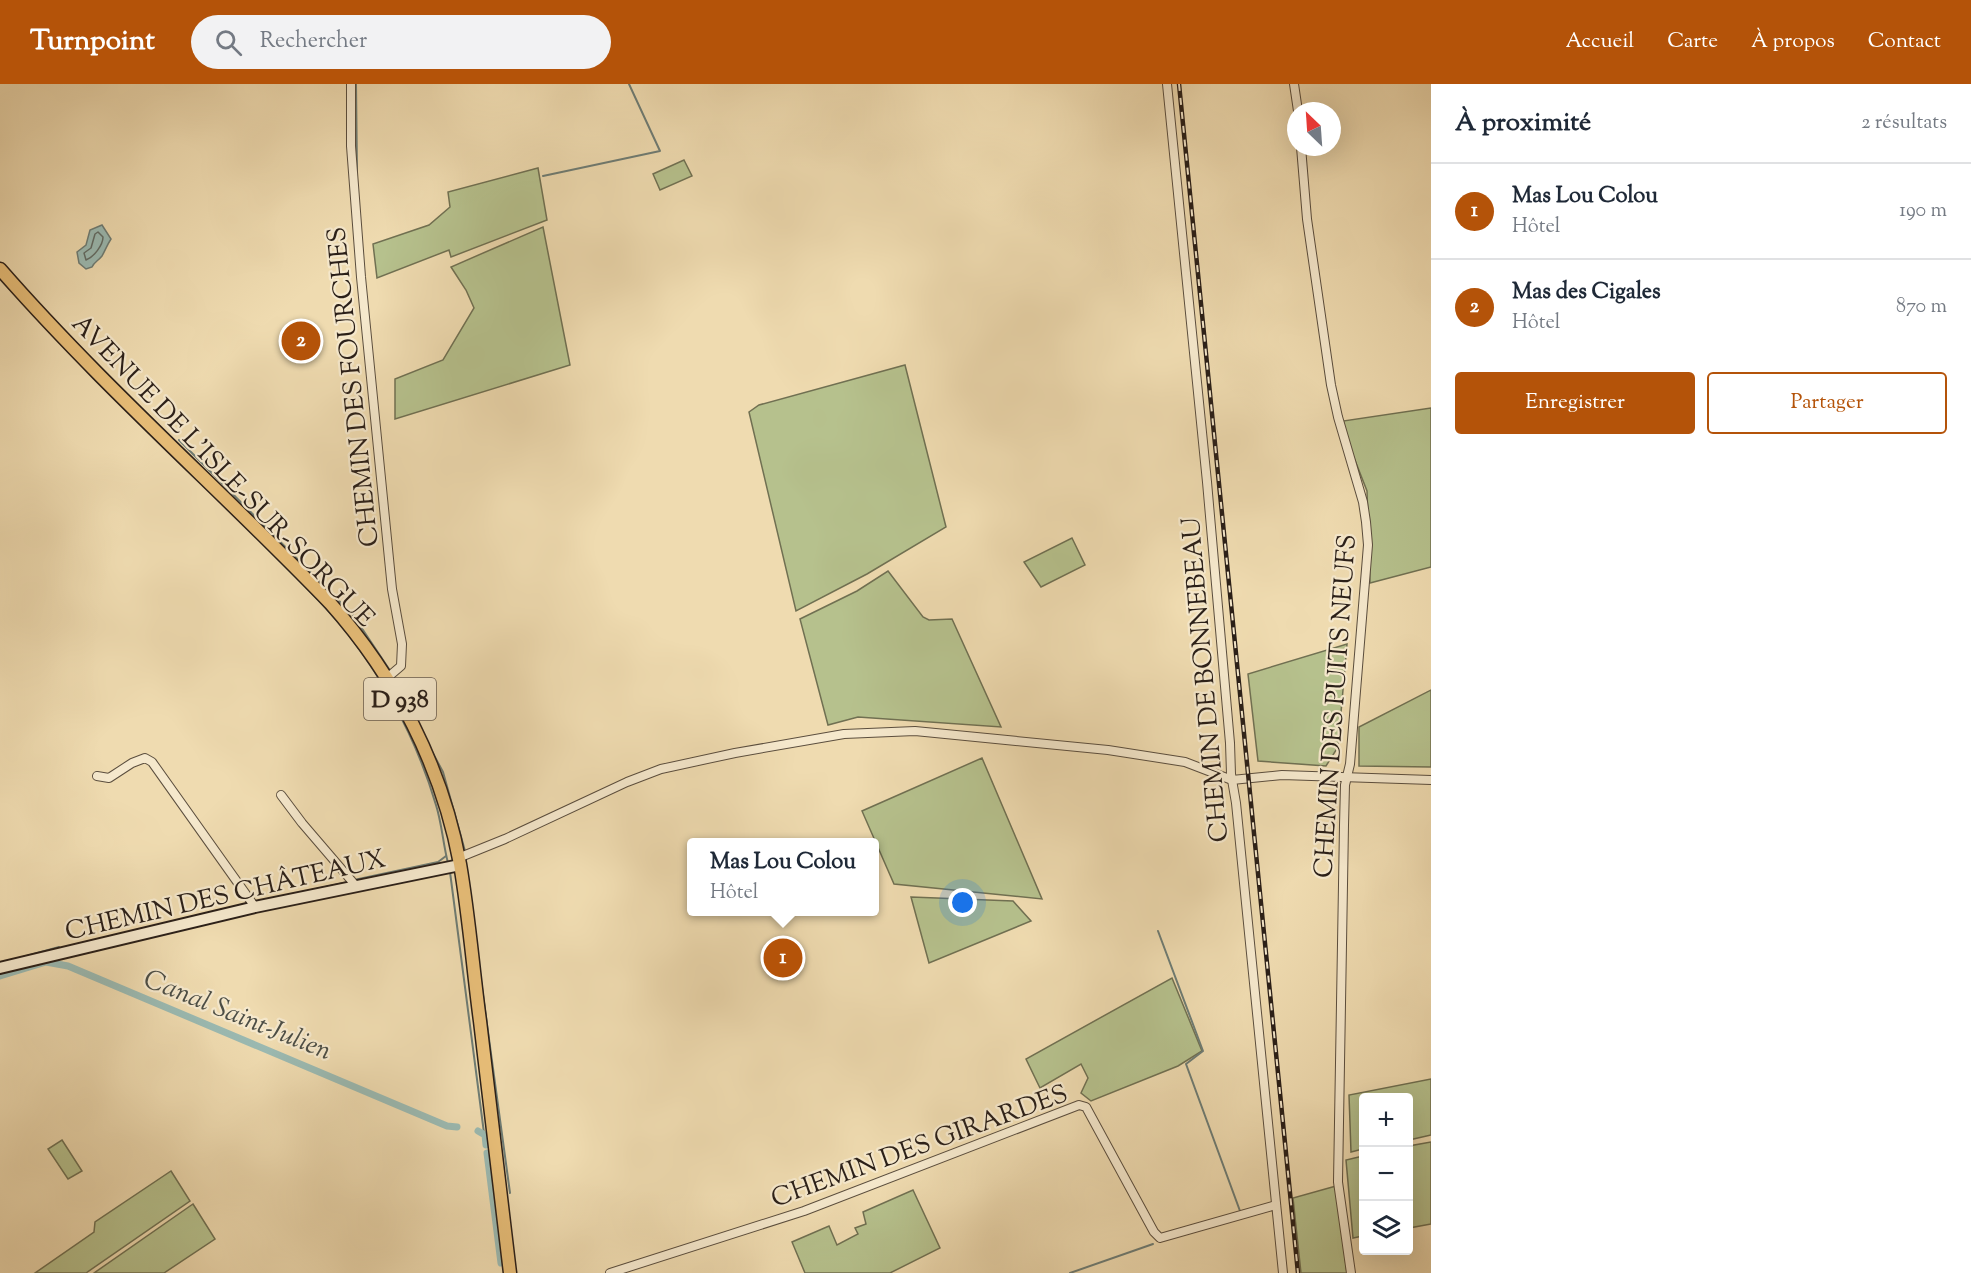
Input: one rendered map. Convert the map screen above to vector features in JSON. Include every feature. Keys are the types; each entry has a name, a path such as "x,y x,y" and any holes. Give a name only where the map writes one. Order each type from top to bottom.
{"main road":[{"name":"AVENUE DE L'ISLE-SUR-SORGUE","path":"0,269 86,362 330,603 366,646 410,718 429,760 447,810 459,861 510,1273"}],"street":[{"name":"CHEMIN DES FOURCHES","path":"351,84 351,146 361,277 392,589 402,644 401,666 387,678"},
{"name":"CHEMIN DE BONNEBEAU","path":"1167,84 1206,471 1232,780 1283,1273"},
{"path":"1294,84 1297,102"},
{"name":"CHEMIN DES PUITS NEUFS","path":"1302,156 1307,219 1331,385 1363,502 1368,545 1353,743 1345,785 1344,825 1338,1182 1351,1273"},
{"name":"CHEMIN DES CHÂTEAUX","path":"0,968 459,861 627,782 661,770 735,753 844,734 915,731 1108,750 1185,762 1232,780 1282,775 1431,780"},
{"path":"97,776 109,778 139,759 145,758 152,762 255,908"},
{"path":"281,795 302,824 356,886"},
{"name":"CHEMIN DES GIRARDES","path":"610,1273 804,1211 1079,1105 1086,1107 1154,1232 1160,1238 1276,1205"}],"green space":[{"path":"684,160 692,176 660,190 653,174"},
{"path":"538,168 547,220 451,257 449,250 377,278 373,244 429,225 450,207 448,192"},
{"path":"543,227 570,365 395,419 395,379 443,360 474,308 466,290 451,267"},
{"path":"905,365 946,527 867,574 796,611 749,412 759,405"},
{"path":"1431,408 1431,567 1370,583 1367,491 1349,445 1343,421"},
{"path":"1072,538 1085,565 1041,587 1024,562"},
{"path":"888,571 923,617 929,620 952,619 1001,727 858,717 828,725 800,619 857,591"},
{"path":"1347,644 1338,747 1326,766 1258,761 1248,674"},
{"path":"1431,690 1431,767 1359,766 1359,727"},
{"path":"982,758 1042,899 894,884 879,850 879,838 874,838 862,811"},
{"path":"911,897 1013,901 1031,921 929,963"},
{"path":"1172,978 1202,1051 1178,1066 1091,1101 1081,1093 1088,1078 1081,1064 1040,1088 1026,1059"},
{"path":"1431,1079 1431,1135 1413,1139 1413,1093 1359,1093"},
{"path":"1359,1093 1359,1150 1351,1152 1349,1095"},
{"path":"62,1140 82,1171 68,1179 48,1149"},
{"path":"1431,1142 1431,1224 1413,1227 1413,1147"},
{"path":"1359,1157 1359,1237 1353,1238 1346,1160"},
{"path":"171,1171 190,1201 86,1273 35,1273 94,1232 95,1222"},
{"path":"1336,1186 1347,1273 1301,1273 1293,1198"},
{"path":"913,1190 940,1248 890,1273 805,1273 792,1242 829,1226 837,1245 858,1234 855,1228 866,1224 863,1212"},
{"path":"193,1204 215,1239 164,1273 94,1273"}],"water":[{"path":"102,225 111,239 102,256 92,267 86,269 79,263 77,252 86,245 90,230"}],"waterway":[{"path":"356,84 357,172"},
{"path":"543,176 660,151 629,84"},
{"path":"0,279 66,349"},
{"path":"179,440 353,615 391,672"},
{"path":"264,545 344,629 392,700 429,783 438,812 448,863"},
{"path":"429,746 443,772 465,851"},
{"path":"354,880 438,862 446,856"},
{"path":"465,857 467,872"},
{"path":"450,872 484,1133"},
{"path":"298,893 348,882"},
{"path":"1158,931 1203,1051 1186,1064 1240,1211"},
{"path":"12,960 59,947"},
{"name":"Canal Saint-Julien","path":"0,976 46,962 68,966 447,1126 457,1127"},
{"path":"480,973 510,1193"},
{"name":"Canal Saint-Julien","path":"478,1131 485,1135 486,1145"},
{"name":"Canal Saint-Julien","path":"487,1153 501,1263"},
{"path":"1070,1273 1153,1244"}],"railway":[{"path":"1179,84 1298,1273"}],"place":[{"name":"Mas des Cigales","path":"301,341"},
{"name":"Mas Lou Colou","path":"783,958"}]}
